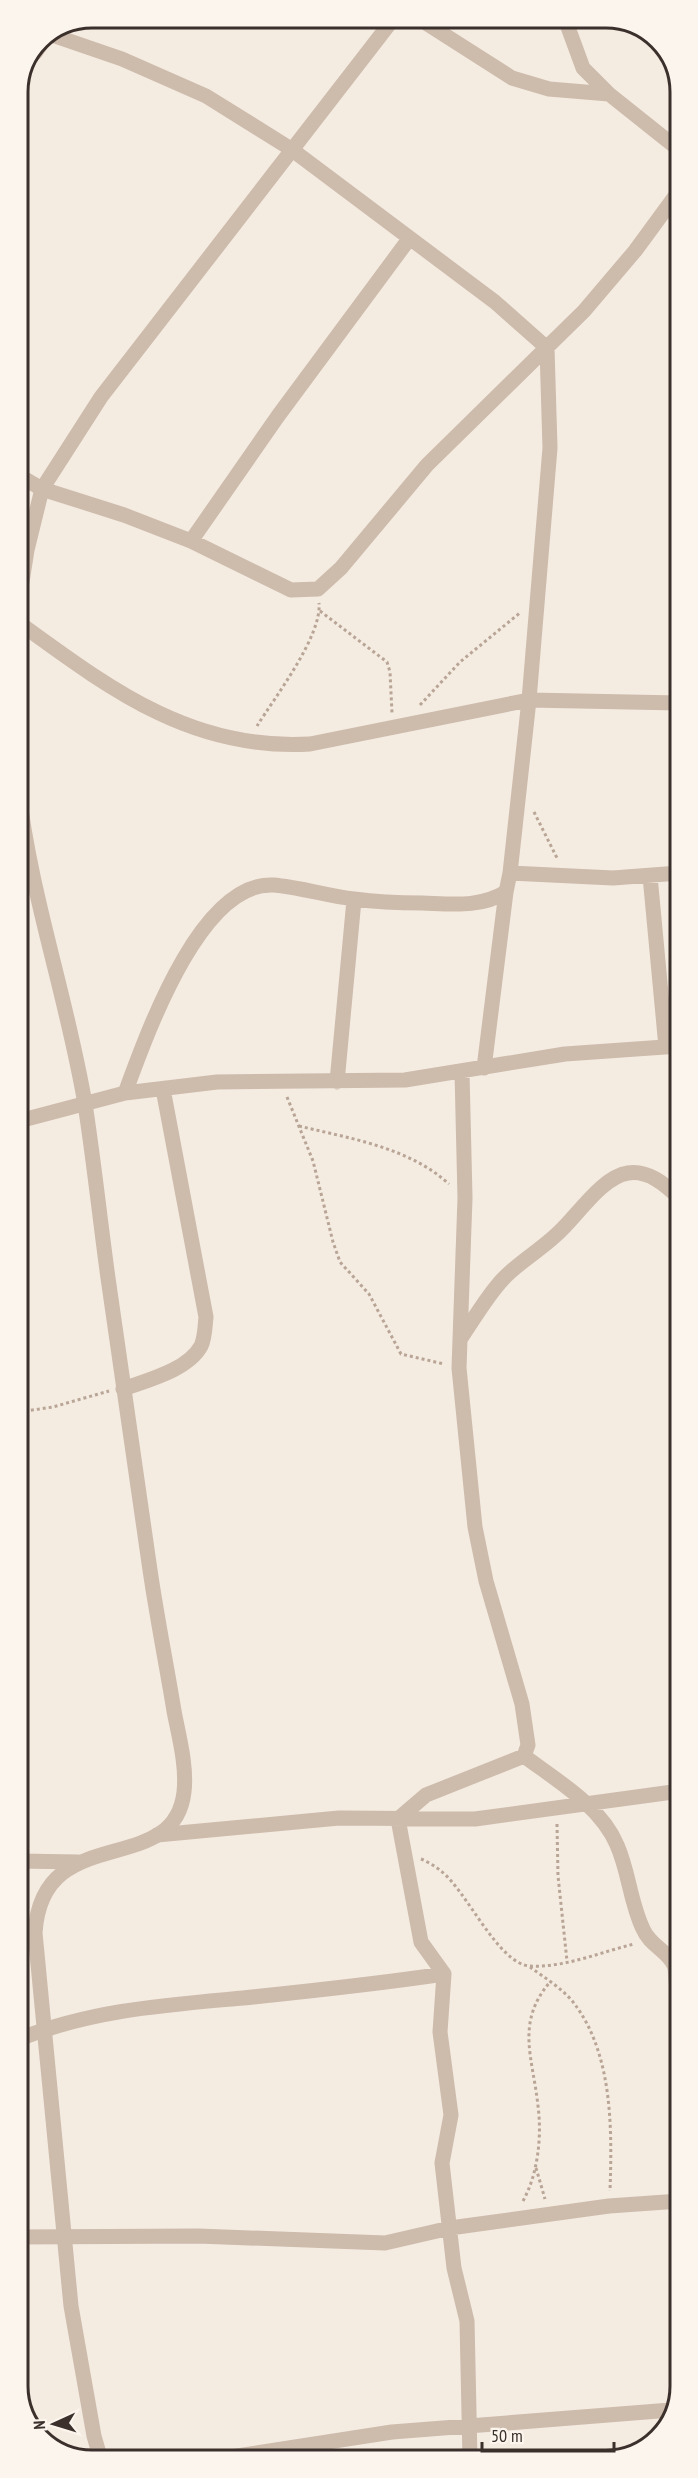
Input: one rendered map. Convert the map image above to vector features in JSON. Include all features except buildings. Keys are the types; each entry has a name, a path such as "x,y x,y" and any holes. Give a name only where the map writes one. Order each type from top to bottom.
{"street":[{"path":"28,546 42,489 101,397 386,29"},
{"path":"435,29 512,78 549,89 609,94"},
{"path":"569,29 583,68 609,94 670,142"},
{"path":"60,38 122,59 206,96 291,149 495,302 547,348 550,448 529,700 510,873 484,1068"},
{"path":"28,481 42,489 124,514 191,541 291,590 318,589 341,568 427,465 584,311 635,251 670,203"},
{"path":"191,541 278,416 409,239"},
{"path":"28,629 88,673 145,709 200,731 246,743 278,746 310,744 529,700 670,702"},
{"path":"28,867 59,980 84,1104 152,1586 183,1758 184,1792 177,1819 157,1835 135,1846 78,1862 28,1861"},
{"path":"510,873 569,877 670,874"},
{"path":"650,876 670,1031"},
{"path":"125,1093 157,1007 189,948 220,911 246,889 272,885 354,900 472,904 492,901 506,892"},
{"path":"337,1082 354,900"},
{"path":"28,1119 125,1093 217,1082 279,1079 337,1082 405,1080 565,1054 670,1047"},
{"path":"398,1819 426,1795 477,1772 508,1764 524,1756 528,1745 522,1704 486,1581 475,1527 459,1368 465,1198 462,1072"},
{"path":"123,1389 193,1358 202,1343 206,1317 163,1089"},
{"path":"461,1338 502,1280 528,1255 556,1236 612,1179 627,1173 643,1173 670,1189"},
{"path":"524,1756 586,1803 616,1843 637,1913 649,1940 670,1958"},
{"path":"548,1774 557,1807"},
{"path":"157,1835 339,1818 475,1820 670,1792"},
{"path":"398,1819 421,1942 444,1974 440,2032 451,2115 442,2163 458,2286 467,2321 469,2450"},
{"path":"78,1862 52,1883 41,1897 36,1915 35,1933 77,2349 99,2449"},
{"path":"28,2036 46,2028 111,2012 350,1987 444,1974"},
{"path":"28,2237 270,2237 361,2244 412,2239 450,2228 549,2214 609,2206 670,2202"},
{"path":"284,2449 392,2432 665,2410"}],"path":[{"path":"246,743 310,641 318,624 320,611 318,589"},
{"path":"396,726 460,662 537,597"},
{"path":"320,611 387,662 396,726"},
{"path":"532,808 547,841 569,877"},
{"path":"279,1079 313,1161 340,1262 369,1294 395,1346 409,1358 459,1368"},
{"path":"299,1126 391,1149 439,1174 465,1198"},
{"path":"28,1411 53,1407 123,1389"},
{"path":"557,1807 558,1876 567,1961"},
{"path":"404,1849 441,1871 501,1950 550,1982 576,2006 601,2060 610,2132 609,2206"},
{"path":"528,1966 567,1961 649,1940"},
{"path":"514,2219 530,2190 536,2166 540,2118 528,2032 537,1997 550,1982"},
{"path":"536,2166 549,2214"}]}
